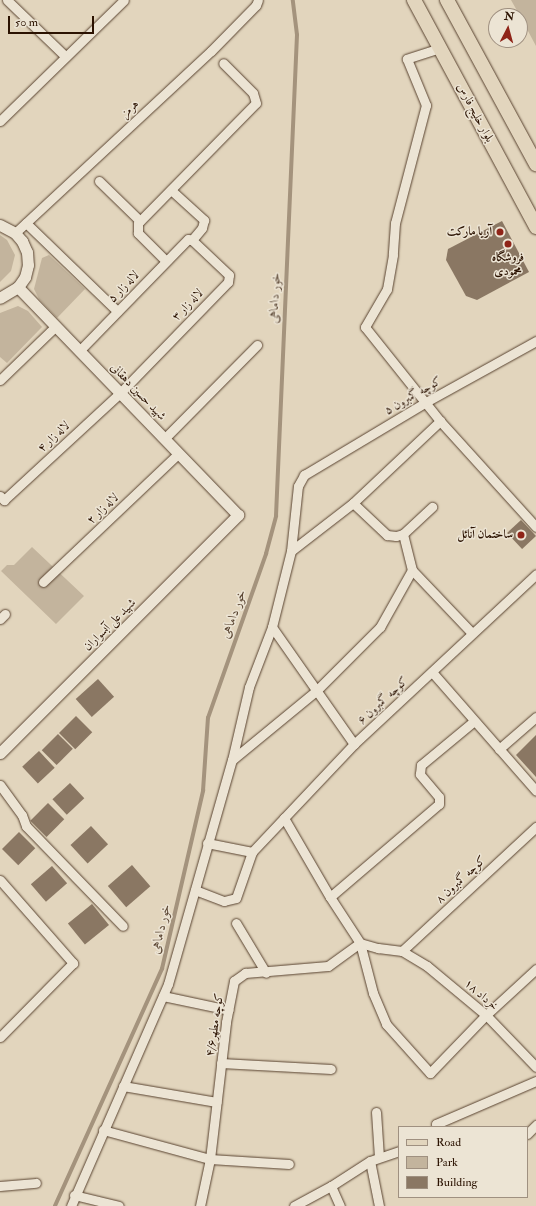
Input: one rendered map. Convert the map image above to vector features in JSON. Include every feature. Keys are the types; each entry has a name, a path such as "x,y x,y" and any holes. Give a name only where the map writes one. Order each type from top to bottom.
{"main road":[{"name":"بلوار خلیج فارس","path":"414,0 536,227"},
{"path":"447,0 536,164"}],"street":[{"path":"7,0 65,56"},
{"path":"0,121 124,0"},
{"name":"هرمز","path":"15,233 211,50 256,5 258,0"},
{"path":"440,48 407,59 426,105 395,223 393,255 387,289 365,327 440,421 536,527"},
{"path":"166,260 138,233 137,226 140,221 256,103 253,93 223,63"},
{"path":"99,181 140,221"},
{"name":"لاله زار ۵","path":"80,350 166,260 202,228 204,220 172,190"},
{"path":"0,224 15,233 27,252 28,265 18,287 0,298"},
{"path":"26,224 117,311"},
{"name":"لاله زار ۳","path":"120,392 228,282 229,275 189,240"},
{"name":"شهید حسین دهقانی","path":"18,287 238,515"},
{"path":"0,380 56,326"},
{"name":"کوچه گمبرون ۵","path":"292,551 298,486 304,475 426,402 536,341"},
{"path":"165,438 257,345"},
{"name":"لاله زار ۴","path":"2,498 120,392"},
{"path":"71,1206 74,1195 163,996 232,760 248,687 272,627 292,551 353,503 440,421"},
{"name":"لاله زار ۲","path":"43,582 179,453"},
{"path":"353,503 387,535 403,534 432,507"},
{"name":"شهید علی آبسواران","path":"0,753 238,515"},
{"path":"403,534 412,570 471,632"},
{"path":"232,760 316,691 380,627 412,570"},
{"name":"کوچه گمبرون ۶","path":"252,852 354,744 432,672 471,632 536,574"},
{"path":"272,627 354,744"},
{"path":"432,672 536,791"},
{"path":"499,749 536,717"},
{"path":"330,898 438,804 439,797 420,774 421,765 474,721"},
{"path":"0,785 22,815 26,826 123,926"},
{"path":"284,818 330,898 360,943 373,993 386,1024 430,1073 486,1015 536,969"},
{"name":"کوچه گمبرون ۸","path":"402,951 536,827"},
{"path":"195,890 224,901 236,898 252,852 207,843"},
{"path":"0,880 73,963 0,1037"},
{"path":"236,923 266,973"},
{"path":"360,943 378,948 402,951"},
{"name":"کوچه مطهر۴/۶","path":"200,1206 210,1159 221,1063 234,981 245,974 328,966 360,943"},
{"name":"خرداد ۱۸","path":"402,951 427,966 486,1015 536,1067"},
{"path":"163,996 229,1010"},
{"path":"221,1063 331,1069"},
{"path":"436,1126 436,1124 536,1081"},
{"path":"123,1086 217,1102"},
{"path":"376,1112 379,1156"},
{"path":"528,1133 536,1125"},
{"path":"103,1130 210,1159 289,1164"},
{"path":"294,1206 331,1186 379,1156 398,1151"},
{"path":"370,1161 379,1206"},
{"path":"0,1186 36,1183"},
{"path":"331,1186 340,1206"},
{"path":"74,1195 119,1206"}],"green space":[{"path":"511,0 536,0 536,46 528,31 528,8 516,8"},
{"path":"0,235 7,240 15,255 11,271 0,282"},
{"path":"49,255 85,289 57,318 39,299 34,289 42,258"},
{"path":"18,306 28,311 42,327 7,363 0,357 0,313"},
{"path":"32,547 84,596 56,624 1,571 7,565 14,565"}],"building":[{"path":"502,221 529,272 477,300 466,296 446,260 448,249"},
{"name":"ساختمان آنائل","path":"521,520 536,536 522,549 507,533"},
{"path":"98,679 114,697 92,717 76,699"},
{"path":"76,716 92,732 75,749 59,733"},
{"path":"58,734 73,749 57,765 42,750"},
{"path":"536,735 536,777 516,755"},
{"path":"39,751 55,768 38,784 22,767"},
{"path":"70,783 84,798 67,815 52,799"},
{"path":"48,803 64,819 47,837 30,821"},
{"path":"91,826 108,844 88,863 71,845"},
{"path":"19,832 35,848 18,865 2,849"},
{"path":"132,865 150,886 126,907 108,886"},
{"path":"52,866 67,883 46,902 31,884"},
{"path":"92,904 109,925 85,944 68,924"}],"waterway":[{"name":"خور داماهی","path":"55,1206 162,969 203,791 208,718 266,554 276,516 297,35 293,0"}],"place":[{"name":"آریا مارکت","path":"500,232"},
{"name":"فروشگاه محمودی","path":"508,244"},
{"name":"ساختمان آنائل","path":"521,535"}]}
